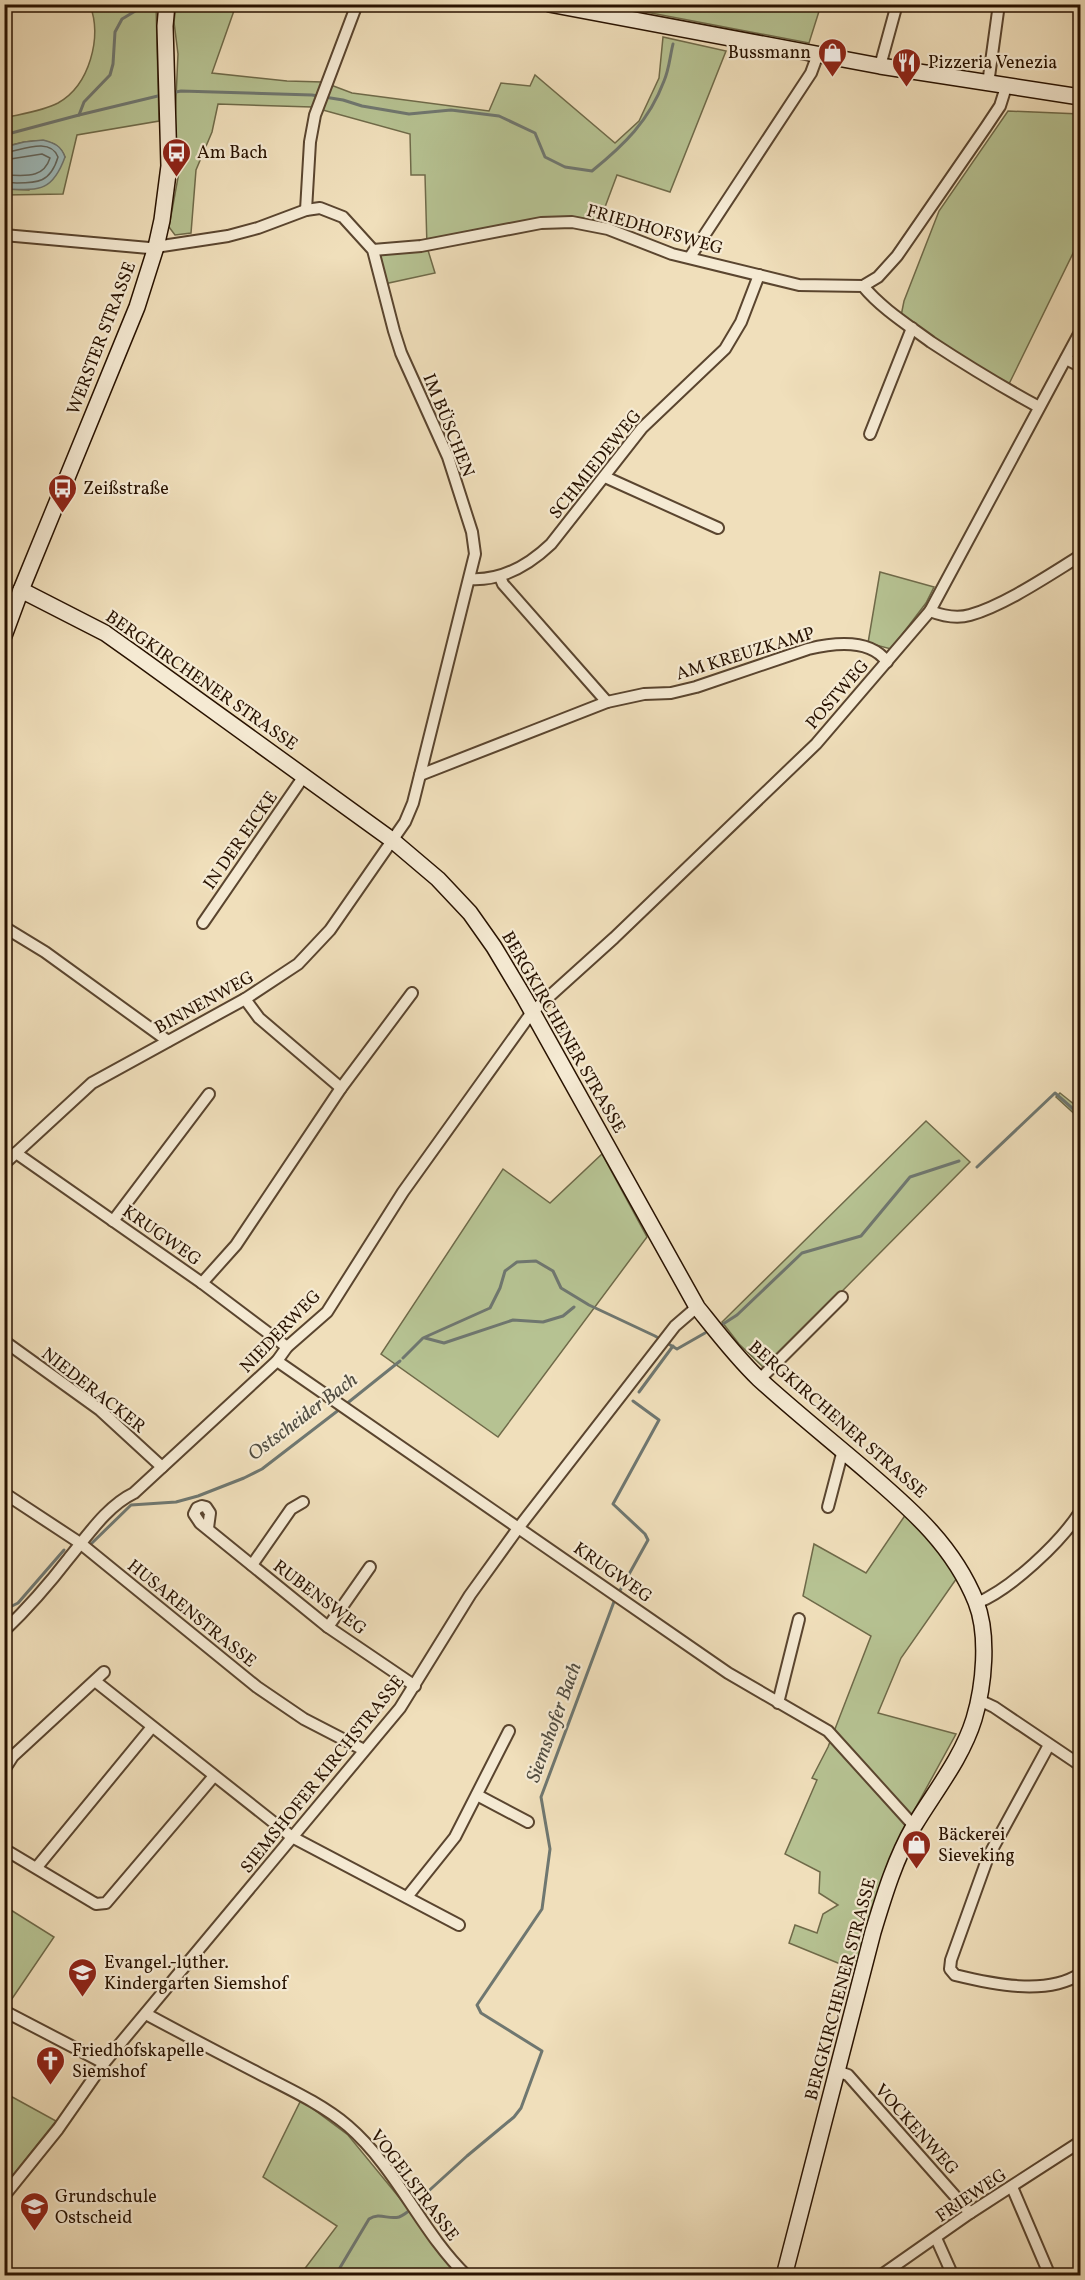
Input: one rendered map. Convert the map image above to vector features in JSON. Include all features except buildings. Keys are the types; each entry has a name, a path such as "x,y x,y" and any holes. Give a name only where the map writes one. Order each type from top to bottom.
{"street":[{"name":"WERSTER STRASSE","path":"4,636 7,616 21,590 138,307 156,247 169,166 165,26 167,4"},
{"path":"306,210 310,142 315,115 357,4"},
{"path":"549,4 879,66 1080,97"},
{"path":"879,66 897,4"},
{"path":"988,84 999,4"},
{"path":"690,257 811,72 818,54"},
{"path":"1006,87 1000,106 897,256 878,277 863,286 870,295 912,328 1001,387 1039,407"},
{"name":"IM BÜSCHEN","path":"156,247 238,233 306,210 320,208 343,217 373,250 401,352 447,457 472,532 475,554 413,803 405,822 392,840"},
{"name":"FRIEDHOFSWEG","path":"373,250 421,246 542,223 572,222 608,229 672,254 800,285 863,286"},
{"path":"4,235 156,247"},
{"name":"SCHMIEDEWEG","path":"470,579 500,577 535,560 552,544 642,428 725,349 741,322 759,275"},
{"path":"870,434 912,328"},
{"name":"POSTWEG","path":"532,1012 614,938 816,744 930,611 1080,332"},
{"path":"1066,359 1080,366"},
{"path":"605,477 718,528"},
{"path":"930,611 946,617 969,616 1001,602 1080,556"},
{"path":"500,577 503,584 607,702"},
{"name":"BERGKIRCHENER STRASSE","path":"21,590 105,633 392,840 438,879 470,913 494,947 697,1307 732,1353 925,1522 960,1570 976,1604 982,1632 983,1662 979,1700 973,1722 914,1827 896,1864 873,1932 784,2276"},
{"name":"AM KREUZKAMP","path":"420,775 607,702 696,687 766,662 827,645 862,645 879,652 887,662"},
{"name":"IN DER EICKE","path":"203,923 304,776"},
{"name":"BINNENWEG","path":"4,1164 92,1083 246,999 298,964 330,930 392,840"},
{"path":"4,927 45,952 168,1041"},
{"path":"202,1283 236,1245 341,1088 412,993"},
{"path":"246,999 259,1018 341,1088"},
{"name":"NIEDERWEG","path":"4,1631 28,1608 80,1543 122,1499 134,1493 277,1361 287,1347 327,1312 403,1192 532,1012"},
{"path":"113,1221 209,1094"},
{"name":"KRUGWEG","path":"16,1153 202,1283 287,1347"},
{"path":"760,1379 842,1297"},
{"name":"SIEMSHOFER KIRCHSTRASSE","path":"4,2196 58,2129 104,2063 400,1708 470,1595 519,1527 675,1326 697,1307"},
{"name":"NIEDERACKER","path":"4,1341 100,1410 162,1467"},
{"name":"KRUGWEG","path":"277,1361 728,1673 828,1731 914,1827"},
{"path":"828,1507 843,1450"},
{"name":"HUSARENSTRASSE","path":"4,1493 80,1543 257,1687 304,1719 364,1750"},
{"path":"252,1565 291,1509 303,1502"},
{"path":"976,1604 1005,1586 1035,1562 1065,1534 1080,1512"},
{"name":"RUBENSWEG","path":"208,1528 328,1627 415,1686"},
{"path":"328,1627 370,1567"},
{"path":"778,1703 799,1619"},
{"path":"4,1770 9,1754 104,1672"},
{"path":"95,1681 292,1837 459,1925"},
{"path":"979,1700 994,1707 1080,1765"},
{"path":"37,1867 152,1727"},
{"path":"407,1897 455,1837 509,1731"},
{"path":"1049,1745 987,1857 951,1960 950,1969 955,1975 999,1985 1024,1987 1065,1980 1080,1974"},
{"path":"4,1849 96,1904 106,1903 214,1776"},
{"path":"477,1795 528,1822"},
{"path":"4,2011 104,2063"},
{"name":"VOGELSTRASSE","path":"146,2014 306,2098 349,2127 371,2151 453,2262 467,2276"},
{"name":"VOCKENWEG","path":"837,2071 848,2075 970,2213"},
{"name":"FRIEWEG","path":"880,2276 970,2213 1080,2142"},
{"path":"1012,2187 1050,2276"},
{"path":"936,2238 953,2276"}],"green space":[{"path":"90,5 156,5 159,121 77,135 63,194 5,195 5,189 29,190 65,157 61,149 47,142 30,141 5,147 4,118 52,106 69,95 78,85 85,73 94,45 95,31"},
{"path":"176,5 236,5 212,73 287,81 323,82 352,93 489,111 501,83 530,86 535,75 615,143 639,121 659,78 663,37 726,51 670,192 617,175 599,223 586,220 427,247 425,175 411,175 410,134 312,107 218,104 212,132 196,170 191,233 175,235 169,227 179,172 175,120 178,54 174,22"},
{"path":"609,5 821,5 809,43"},
{"path":"1008,111 1080,114 1080,239 1008,386 901,316 904,301 939,211"},
{"path":"427,247 435,273 384,284 375,251"},
{"path":"880,572 934,587 926,603 891,649 868,643"},
{"path":"1060,1093 1080,1109 1080,1119 1056,1097"},
{"path":"926,1121 970,1162 765,1369 739,1344 722,1322"},
{"path":"602,1154 647,1237 498,1437 381,1354 503,1169 550,1203"},
{"path":"908,1511 959,1575 901,1658 878,1713 956,1734 905,1827 886,1869 855,1970 789,1943 795,1925 817,1933 823,1914 838,1905 819,1893 820,1872 785,1854 817,1780 812,1778 828,1747 871,1636 803,1596 814,1544 866,1573"},
{"path":"6,1907 54,1937 5,2009 4,1909"},
{"path":"5,2093 56,2121 5,2185"},
{"path":"301,2100 348,2135 407,2207 472,2275 300,2275 337,2226 263,2177"}],"water":[{"path":"43,140 57,145 65,157 55,177 49,183 35,189 5,189 5,147"}],"waterway":[{"path":"4,135 79,115 84,102 110,75 115,32 122,19 147,4"},
{"path":"171,93 181,91 312,95 409,114 451,110 499,116 535,133 545,157 565,167 592,171 625,142 651,108 666,77 673,44"},
{"path":"79,115 162,95"},
{"name":"Ostscheider Bach","path":"977,1167 1055,1093 1080,1115"},
{"name":"Ostscheider Bach","path":"723,1324 737,1315 802,1253 861,1236 910,1177 959,1161"},
{"name":"Ostscheider Bach","path":"403,1358 423,1338 490,1308 505,1271 517,1262 536,1261 553,1271 561,1288 589,1305 677,1349 705,1333"},
{"path":"425,1338 444,1343 513,1320 543,1322 563,1316 574,1307"},
{"name":"Siemshofer Bach","path":"639,1392 673,1346"},
{"name":"Ostscheider Bach","path":"345,1405 400,1361"},
{"name":"Siemshofer Bach","path":"618,1594 648,1540 645,1534 613,1504 659,1420 633,1401"},
{"name":"Ostscheider Bach","path":"92,1543 131,1505 176,1502 198,1496 262,1469 340,1409"},
{"name":"Ostscheider Bach","path":"4,1610 18,1603 64,1550"},
{"name":"Siemshofer Bach","path":"335,2276 369,2219 377,2216 395,2218 405,2213 514,2117 521,2108 542,2051 481,2013 477,2005 542,1909 550,1849 541,1797 615,1599"}],"place":[{"name":"Bussmann","path":"832,78"},
{"name":"Pizzeria Venezia","path":"907,88"},
{"name":"Am Bach","path":"176,178"},
{"name":"Zeißstraße","path":"62,514"},
{"name":"Bäckerei Sieveking","path":"917,1870"},
{"name":"Evangel.-luther. Kindergarten Siemshof","path":"83,1998"},
{"name":"Friedhofskapelle Siemshof","path":"51,2086"},
{"name":"Grundschule Ostscheid","path":"34,2232"}]}
